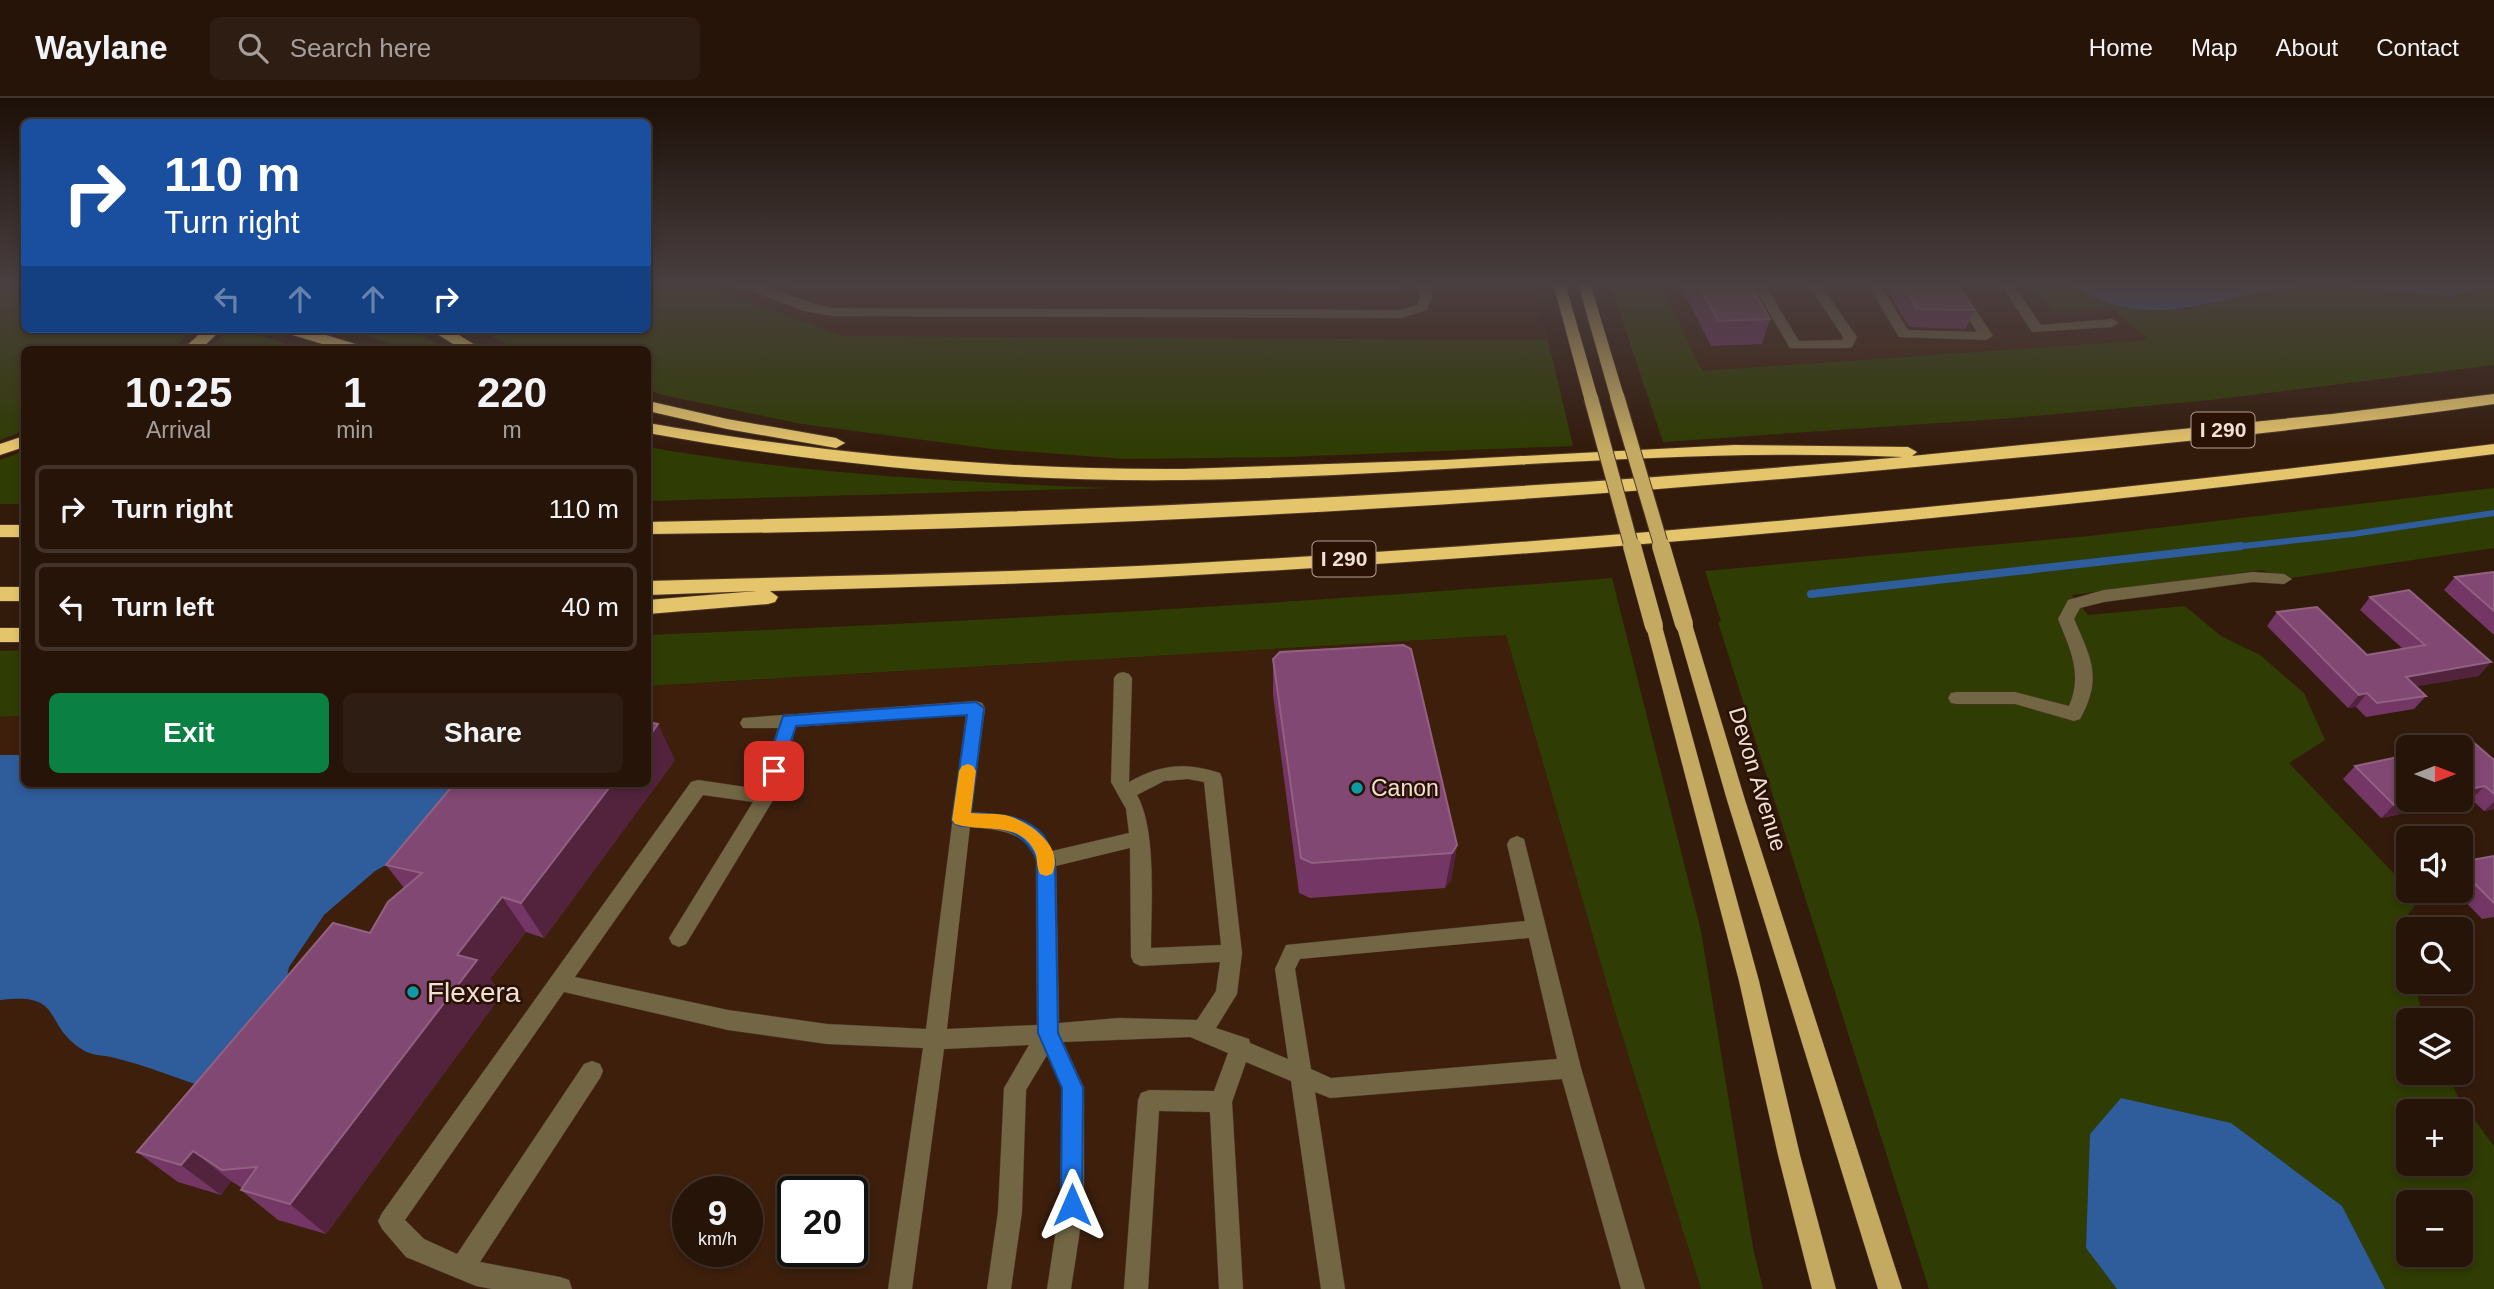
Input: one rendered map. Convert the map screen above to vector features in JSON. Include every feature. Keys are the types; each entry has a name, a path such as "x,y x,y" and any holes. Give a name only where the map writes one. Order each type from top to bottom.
{"highway":[{"path":"321,339 346,346"},
{"name":"I 290","path":"651,528 976,522 1590,489 1980,457 2494,399"},
{"path":"651,407 727,424 841,444 1098,474"},
{"path":"651,429 727,443 893,463 1098,474 1446,465 1829,447 1980,457"},
{"path":"0,450 21,442"},
{"name":"I 290","path":"651,588 1173,570 1416,555 1942,512 2494,449"},
{"path":"0,531 21,531"},
{"path":"651,607 1059,573"},
{"path":"0,594 21,594"},
{"path":"0,635 21,635"}],"main road":[{"path":"1574,339 1749,981 1789,1156 1824,1289"},
{"name":"Devon Avenue","path":"1600,339 1736,800 1890,1289"}],"lane":[{"path":"1791,339 1795,345 1847,344 1849,339"},
{"path":"1957,698 2015,698 2074,714 2085,689 2081,656 2066,619 2074,604 2104,596 2239,579 2284,579"},
{"path":"1122,678 1120,782 1135,808 1139,838 1141,957 1232,953"},
{"path":"749,723 976,708 935,1038 900,1289"},
{"path":"678,938 766,797 789,720"},
{"path":"1126,793 1155,776 1179,770 1213,779 1232,953 1226,993 1202,1030"},
{"path":"560,1289 476,1274 415,1248 390,1221 698,787 766,797"},
{"path":"961,820 1004,821 1016,825 1037,839 1046,860 1048,1033 1073,1088 1072,1205 1059,1289"},
{"path":"1046,860 1139,838"},
{"path":"1517,844 1570,1068 1633,1289"},
{"path":"1333,1289 1285,969 1293,951 1537,929"},
{"path":"559,982 728,1020 827,1034 965,1040 1166,1025 1191,1027 1241,1046 1330,1088 1570,1068"},
{"path":"999,1289 1010,1213 1015,1088 1048,1033"},
{"path":"1231,1289 1221,1102 1241,1046"},
{"path":"462,1268 592,1071"},
{"path":"1136,1289 1149,1100 1221,1102"}],"shaded area":[{"path":"1298,339 1548,339 1548,340"},
{"path":"1686,339 2149,340 1701,371"},
{"path":"1506,635 1614,1009 1701,1289 0,1289 0,718 21,716 21,787 651,787 651,686"}],"green space":[{"path":"0,339 184,339 175,346 21,346 21,432 0,440"},
{"path":"219,339 270,339 292,346 211,346"},
{"path":"374,339 428,339 441,346 399,346"},
{"path":"497,339 1548,340 1573,446 1285,457 1125,459 992,449 802,424 663,395 651,391 651,346 511,346"},
{"path":"1629,339 1687,339 1702,371 2148,340 2146,339 2494,339 2494,365 2211,400 2013,418 1663,442"},
{"path":"651,447 821,470 994,483 1111,488 651,501"},
{"path":"21,452 21,504 0,504 0,460"},
{"path":"2494,488 2494,548 2284,579 2262,570 2072,595 2088,615 2185,606 2221,636 2260,655 2304,693 2325,740 2289,763 2396,876 2396,903 2417,903 2406,917 2396,917 2396,994 2417,994 2421,1008 2396,1008 2396,1085 2452,1085 2459,1099 2396,1099 2396,1176 2473,1176 2473,1118 2494,1146 2494,1289 1929,1289 1718,622 1721,621 1705,571 2089,536"},
{"path":"1612,578 1701,931 1753,1248 1763,1289 1701,1289 1614,1009 1506,635 651,686 651,635 1371,596"},
{"path":"21,650 21,716 0,717 0,651"}],"water":[{"path":"0,755 21,755 21,787 465,787 422,845 375,871 324,915 289,967 280,1012 212,1090 139,1065 87,1052 70,1040 44,1005 21,999 0,1000"},
{"path":"2121,1098 2231,1123 2342,1206 2385,1289 2117,1289 2086,1248 2090,1134"}],"building":[{"path":"2494,573 2494,611 2455,577"},
{"path":"2409,590 2491,662 2406,677 2426,696 2377,703 2367,693 2359,695 2277,612 2317,607 2367,655 2425,645 2370,597"},
{"name":"Canon","path":"1403,645 1411,649 1457,845 1452,853 1312,863 1301,858 1273,659 1280,652"},
{"path":"651,723 658,724 651,734"},
{"path":"2473,742 2494,760 2494,794 2485,786 2473,788"},
{"path":"2396,757 2396,805 2394,805 2355,766"},
{"name":"Flexera","path":"451,787 610,787 521,903 502,897 457,955 477,960 290,1204 241,1190 257,1167 222,1170 193,1151 181,1165 137,1152 333,923 370,933 388,902 422,873 386,865"},
{"path":"2494,856 2494,903 2473,882 2473,860"}],"waterway":[{"path":"2225,548 2353,534 2494,513"},
{"path":"1811,594 2241,546"}],"slow traffic":[{"path":"968,771 961,820 1004,821 1016,825 1037,839 1044,850 1046,868"}],"place":[{"name":"Canon","path":"1357,788"},
{"name":"Flexera","path":"413,992"}],"route":[{"path":"774,771 789,720 976,708 961,820 1004,821 1016,825 1037,839 1044,850 1046,860 1048,1033 1073,1088 1072,1205"}]}
